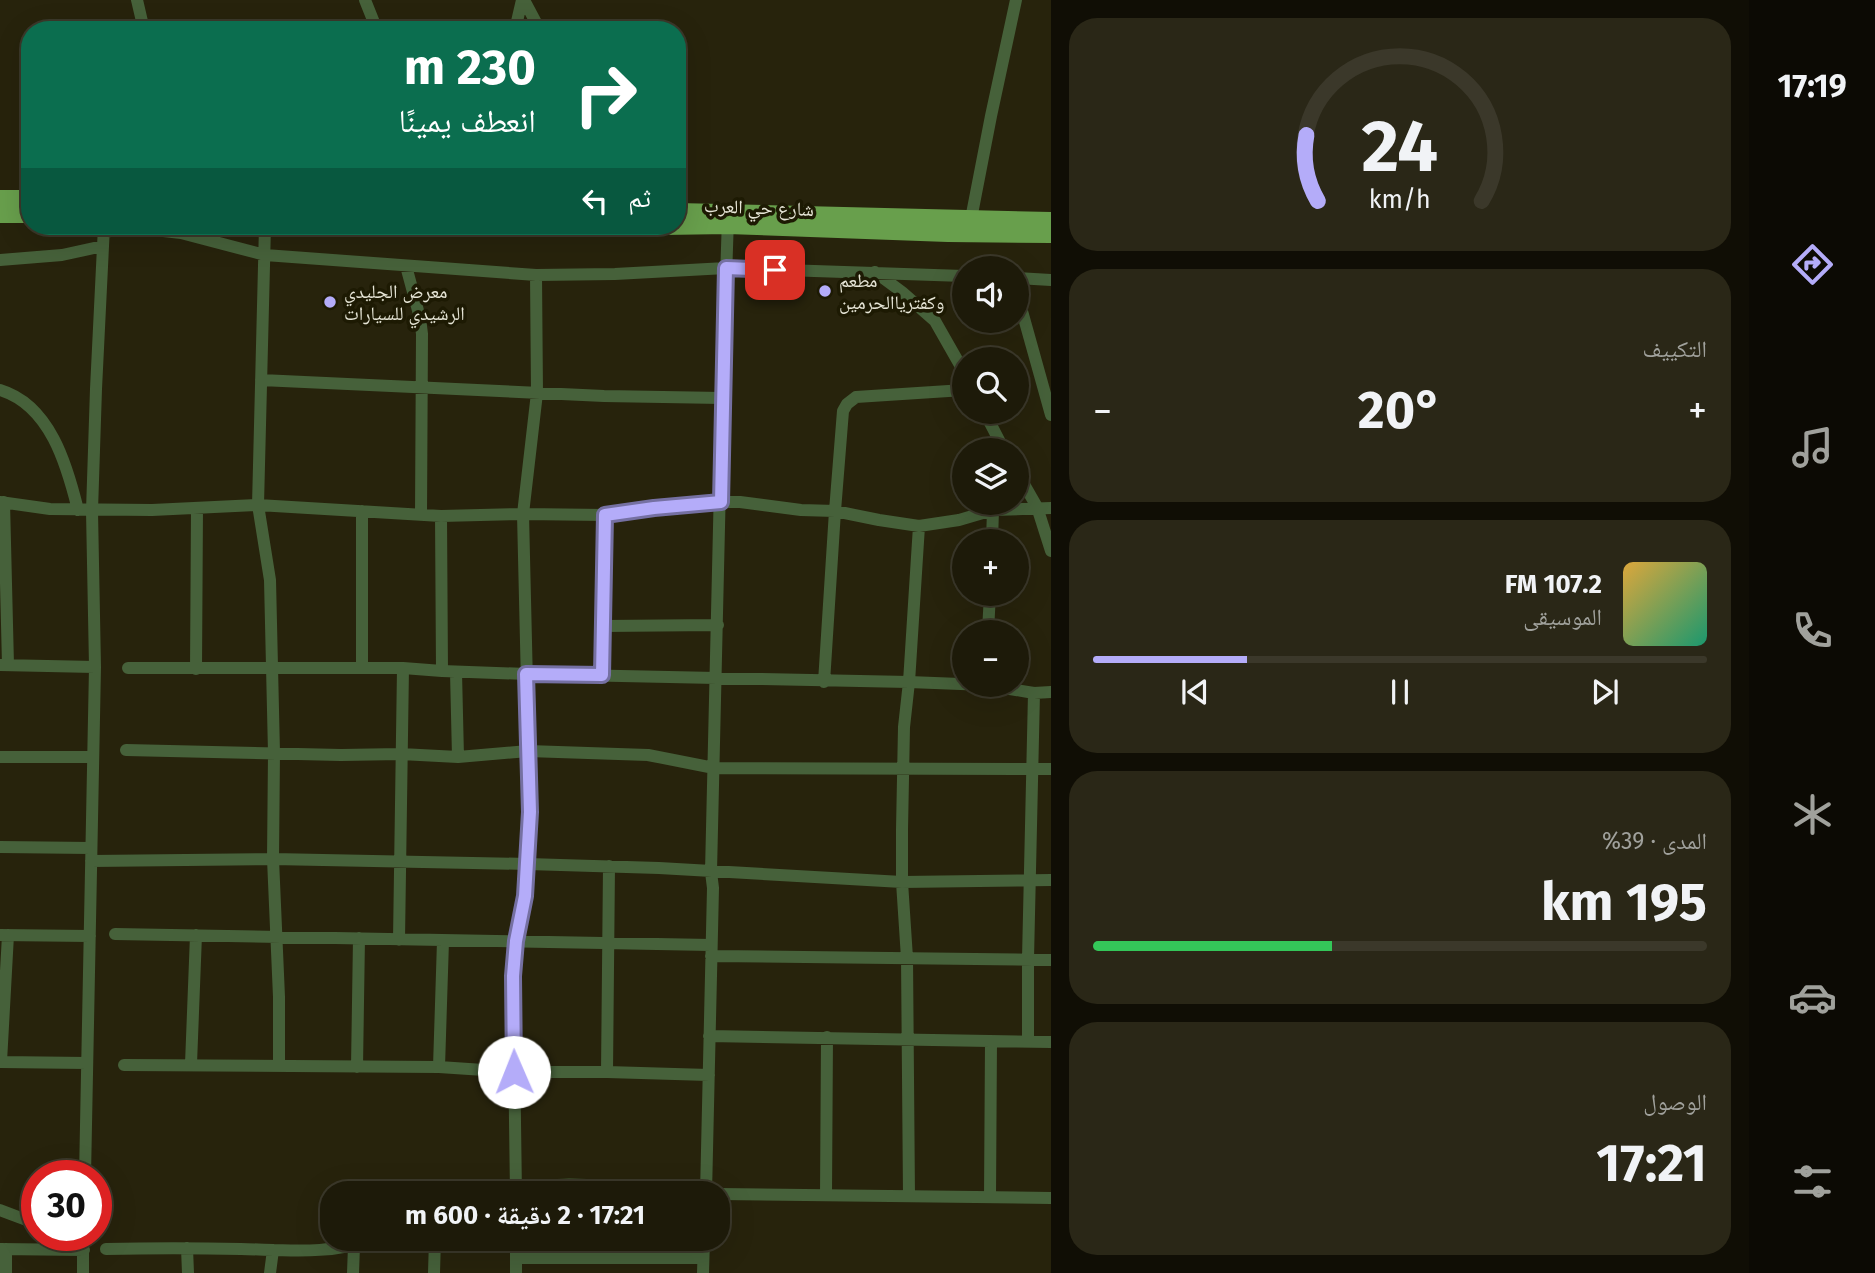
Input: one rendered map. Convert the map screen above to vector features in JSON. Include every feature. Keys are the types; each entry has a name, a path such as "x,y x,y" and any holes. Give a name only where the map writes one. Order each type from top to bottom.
{"main road":[{"path":"0,199 21,199"},
{"name":"شارع حي العرب","path":"686,213 728,219 992,227 1051,234"},
{"path":"0,214 21,214"},
{"name":"شارع حي العرب","path":"686,222 728,219 971,219 992,227 1046,218"}],"street":[{"path":"137,0 142,21"},
{"path":"365,0 373,21"},
{"path":"518,21 523,0"},
{"path":"523,0 535,21"},
{"path":"971,219 1016,0"},
{"path":"706,1181 713,888 711,872 728,219"},
{"path":"85,1160 95,667 92,510 104,235"},
{"path":"189,235 265,254 536,275 726,268 952,275"},
{"path":"265,235 258,505 270,580 274,753 273,859 279,1066"},
{"path":"0,260 62,255 103,246"},
{"path":"407,266 421,318 422,334 421,514"},
{"path":"874,272 935,321 952,351"},
{"path":"516,1181 513,976 516,941 525,896 530,812 523,514 537,393 536,275"},
{"path":"1029,279 1051,280"},
{"path":"1028,333 1051,415"},
{"path":"261,380 537,393 722,398"},
{"path":"0,390 30,407 56,440 69,473 78,510"},
{"path":"824,682 843,411 856,397 952,391"},
{"path":"1029,493 1037,507 1051,551"},
{"path":"95,667 4,665 2,502 78,510 197,509 258,505 441,516 605,515 654,508 740,502 801,510 835,511 919,526 976,515"},
{"path":"1029,508 1051,508"},
{"path":"196,669 197,509"},
{"path":"362,511 362,668"},
{"path":"602,675 605,515"},
{"path":"441,516 442,671"},
{"path":"909,1196 909,1039 902,882 904,727 919,526"},
{"path":"603,626 718,625"},
{"path":"128,668 403,668 526,674 952,684"},
{"path":"399,940 403,668"},
{"path":"456,672 458,757"},
{"path":"1029,692 1051,692"},
{"path":"1028,1041 1034,693"},
{"path":"126,750 458,757 528,751 649,755 714,768 1051,769"},
{"path":"0,757 93,757"},
{"path":"0,847 91,855 609,866 902,882 1051,880"},
{"path":"607,1072 609,866"},
{"path":"115,934 608,943 711,951 1051,960"},
{"path":"87,1063 0,1062 4,935 90,936"},
{"path":"191,1064 196,935"},
{"path":"358,1067 359,938"},
{"path":"439,1067 443,941"},
{"path":"709,1036 1051,1042"},
{"path":"826,1194 827,1037"},
{"path":"990,1197 991,1041"},
{"path":"124,1065 439,1067 514,1072 709,1075"},
{"path":"730,1194 1051,1198"},
{"path":"0,1210 21,1218"},
{"path":"6,1273 3,1249 21,1247"},
{"path":"187,1248 188,1273"},
{"path":"112,1249 320,1249"},
{"path":"271,1273 273,1250"},
{"path":"83,1251 83,1273"},
{"path":"353,1273 354,1251"},
{"path":"434,1273 435,1251"},
{"path":"516,1251 516,1273"},
{"path":"703,1251 703,1273"},
{"path":"516,1258 703,1258"},
{"path":"596,1258 596,1273"}],"place":[{"name":"مطعم وكفترياالحرمين","path":"825,291"},
{"name":"معرض الجليدي الرشيدي للسيارات","path":"330,302"}],"route":[{"path":"514,1072 513,976 516,941 525,896 530,812 526,674 602,675 605,515 721,502 726,268 775,270"}]}
